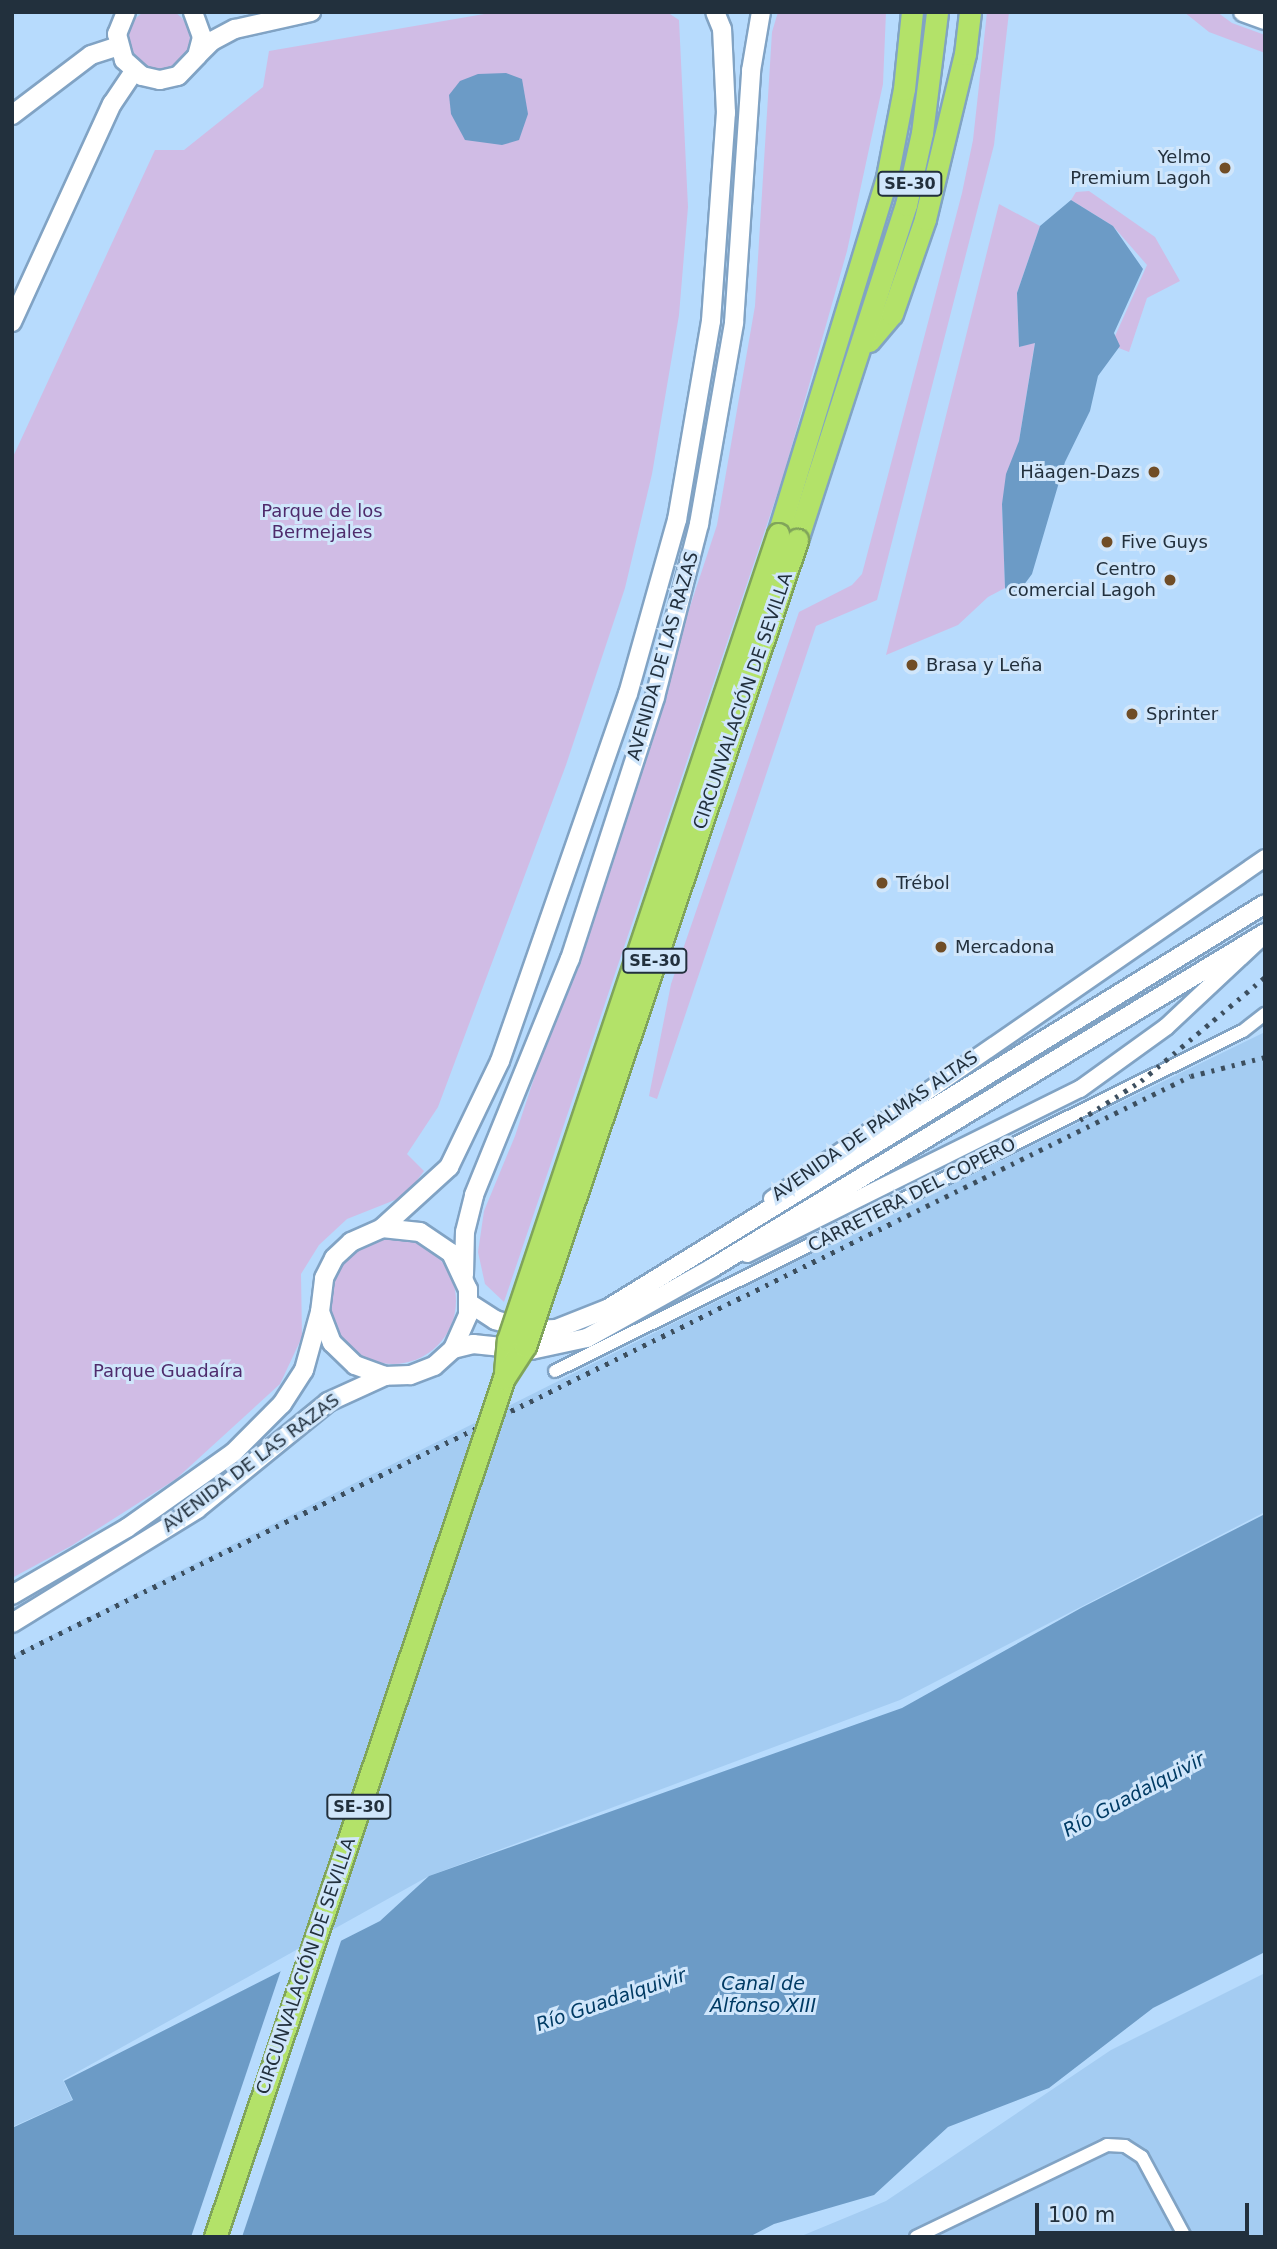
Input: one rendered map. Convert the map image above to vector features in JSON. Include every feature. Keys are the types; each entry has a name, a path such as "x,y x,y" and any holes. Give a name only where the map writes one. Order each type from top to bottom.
{"highway":[{"name":"CIRCUNVALACIÓN DE SEVILLA","path":"215,2237 504,1378 524,1346 788,537 887,177 904,89 912,12"},
{"name":"CIRCUNVALACIÓN DE SEVILLA","path":"788,537 861,351 922,133 937,12"},
{"path":"943,151 960,12"},
{"path":"861,351 892,314 943,151 970,12"}],"main road":[{"path":"108,12 121,29 134,71 151,79 169,79 186,71 212,41 234,29 311,12"},
{"path":"193,12 202,37 197,56"},
{"name":"AVENIDA DE LAS RAZAS","path":"382,1228 449,1167 499,1061 628,694 673,533 711,321 726,113 722,29 715,12"},
{"name":"AVENIDA DE LAS RAZAS","path":"464,1275 465,1231 474,1195 570,959 655,696 699,524 734,323 751,71 761,12"},
{"path":"1243,12 1265,20"},
{"path":"12,115 121,29"},
{"path":"12,322 106,118 134,71"},
{"path":"690,1260 1265,904"},
{"path":"453,1349 464,1328 469,1303 464,1275 450,1253 431,1237 407,1229 382,1228 351,1241 334,1258 321,1289 320,1312 328,1335 342,1355 369,1373 385,1376 422,1372 453,1349 473,1344 531,1350 587,1338 712,1268 1265,933"},
{"name":"AVENIDA DE PALMAS ALTAS","path":"469,1303 495,1320 530,1330 556,1329 609,1308 690,1260"},
{"name":"AVENIDA DE LAS RAZAS","path":"12,1595 127,1528 233,1453 282,1404 304,1370 320,1312"},
{"name":"AVENIDA DE LAS RAZAS","path":"12,1623 197,1509 328,1402 385,1376"}],"street":[{"name":"AVENIDA DE PALMAS ALTAS","path":"690,1260 904,1105 1265,858"},
{"path":"712,1268 1080,1089 1166,1027 1265,933"},
{"name":"CARRETERA DEL COPERO","path":"555,1371 1243,1031 1265,1014"},
{"path":"916,2237 1107,2145 1125,2146 1142,2157 1185,2237"}],"shaded area":[{"path":"1265,1032 1265,1512 900,1700 429,1876 63,2080 72,2100 12,2127 12,1655 887,1216"},
{"path":"1265,1973 1265,2237 799,2237 886,2201 1111,2050"}],"green space":[{"path":"159,8 181,17 190,39 181,61 159,70 137,61 128,39 137,17"},
{"name":"Parque de los Bermejales","path":"496,12 667,12 679,20 688,207 679,315 652,474 625,588 566,765 438,1107 407,1154 424,1171 405,1196 347,1219 319,1245 301,1274 302,1337 280,1384 176,1479 71,1546 12,1578 12,459 155,150 184,150 263,87 269,51"},
{"path":"778,12 886,12 883,84 847,251 783,477 504,1302 485,1284 478,1252 484,1211 515,1136 717,525 755,306 772,32"},
{"path":"987,12 1009,12 994,145 877,600 816,626 657,1099 649,1096 671,984 799,612 852,585 862,574 962,193 973,140"},
{"path":"1184,12 1217,12 1232,23 1265,35 1265,53 1209,32"},
{"path":"1089,191 1155,237 1180,281 1147,298 1129,352 1111,345 1147,265 1113,226 1071,200 1076,192"},
{"path":"999,204 1040,226 1017,293 1019,347 1035,342 1019,441 1002,504 1005,588 988,597 958,625 886,655"},
{"path":"393,1238 417,1243 438,1256 451,1277 456,1301 451,1325 438,1346 417,1359 393,1364 369,1359 348,1346 335,1325 330,1301 335,1277 348,1256 369,1243"}],"water":[{"path":"506,73 522,79 528,114 519,140 502,145 465,140 451,114 449,95 460,81 478,74"},
{"path":"1071,200 1113,226 1143,269 1114,333 1120,346 1098,376 1090,411 1065,462 1032,574 1018,593 1011,593 1005,588 1002,504 1006,474 1019,441 1035,343 1019,347 1017,293 1040,226"},
{"name":"Canal de Alfonso XIII","path":"1265,1514 1265,1952 1153,2008 1049,2088 948,2127 874,2195 774,2224 749,2237 12,2237 12,2128 73,2100 64,2081 380,1921 429,1876 902,1708 1081,1608"}],"pier":[{"path":"342,1938 242,2237 191,2237 281,1970"}],"railway":[{"path":"1080,1120 1141,1081 1265,977"},
{"path":"898,1220 1191,1076 1265,1057"},
{"path":"12,1657 892,1223"}],"place":[{"name":"Yelmo Premium Lagoh","path":"1225,168"},
{"name":"Häagen-Dazs","path":"1154,472"},
{"name":"Five Guys","path":"1107,542"},
{"name":"Centro comercial Lagoh","path":"1170,580"},
{"name":"Brasa y Leña","path":"912,665"},
{"name":"Sprinter","path":"1132,714"},
{"name":"Trébol","path":"882,883"},
{"name":"Mercadona","path":"941,947"}],"park label":[{"name":"Parque Guadaíra","path":"168,1371"}],"water label":[{"name":"Río Guadalquivir","path":"1134,1795"},
{"name":"Río Guadalquivir","path":"611,2000"}]}
